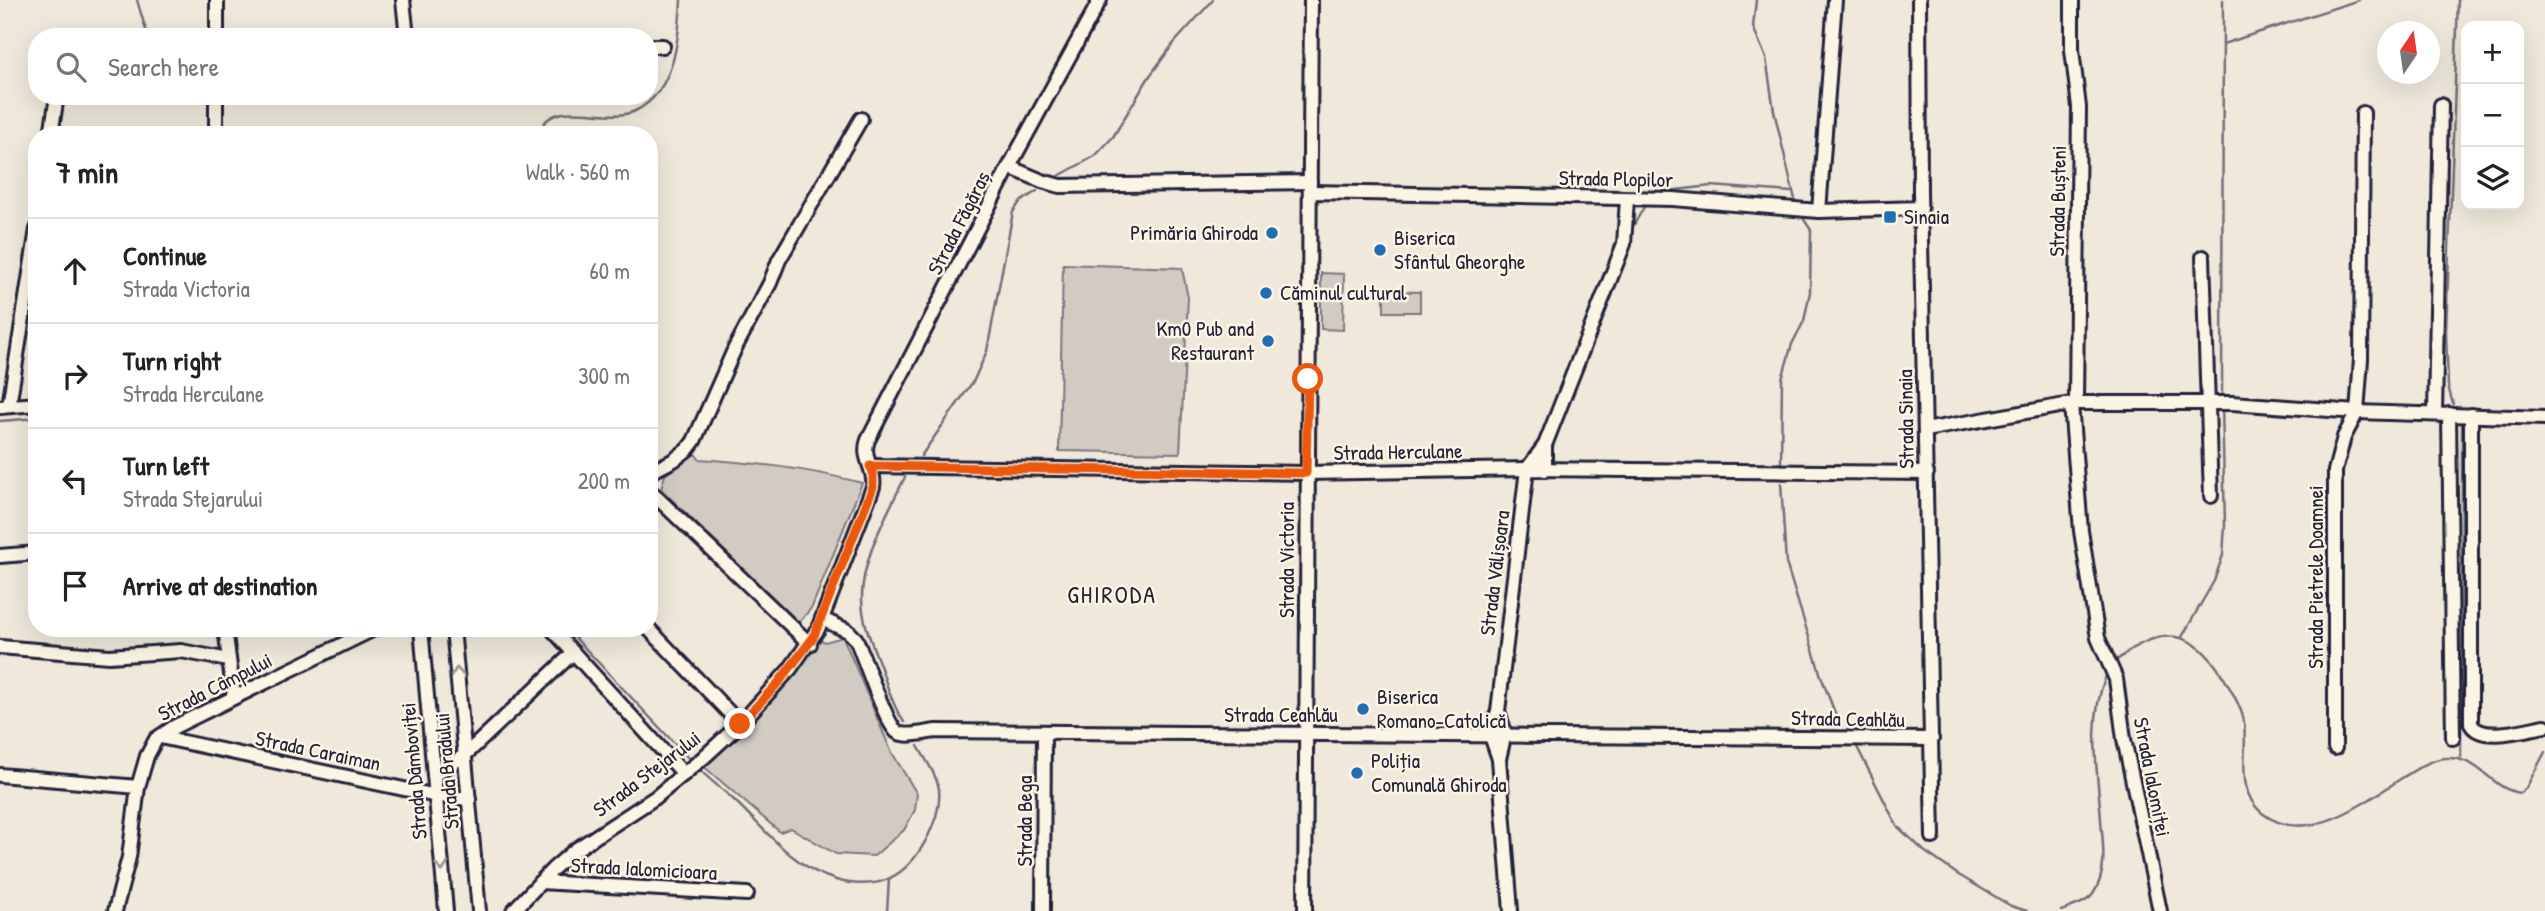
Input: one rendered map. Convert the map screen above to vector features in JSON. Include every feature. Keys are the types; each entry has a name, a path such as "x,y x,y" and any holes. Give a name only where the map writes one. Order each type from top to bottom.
{"street":[{"path":"216,28 217,0"},
{"path":"404,0 406,28"},
{"name":"Strada Făgăraș","path":"870,466 865,453 868,440 1009,167 1100,0"},
{"name":"Strada Victoria","path":"1305,911 1311,0"},
{"path":"1819,211 1835,0"},
{"name":"Strada Sinaia","path":"1919,0 1933,837"},
{"name":"Strada Bușteni","path":"2072,0 2072,50 2078,107 2073,403 2082,542 2098,638 2105,651"},
{"path":"658,46 663,46"},
{"path":"52,126 56,105"},
{"path":"216,105 216,126"},
{"path":"2435,414 2441,105"},
{"path":"2357,412 2361,359 2363,113"},
{"path":"658,467 688,449 699,432 723,372 770,283 779,260 861,119"},
{"name":"Strada Plopilor","path":"1009,167 1060,186 1310,187 1673,200 1819,211 1921,208"},
{"name":"Strada Vălișoara","path":"1497,733 1497,710 1536,469 1625,244 1627,199"},
{"path":"2203,257 2211,403 2211,496"},
{"path":"28,279 5,406 28,405"},
{"path":"1925,430 2073,403 2232,403 2357,412 2545,418"},
{"name":"Strada Pietrele Doamnei","path":"2335,748 2335,471 2344,437 2357,412"},
{"path":"2449,414 2453,738"},
{"path":"2471,415 2471,724 2478,732 2489,735 2545,726"},
{"name":"Strada Herculane","path":"870,466 1306,473 1536,469 1927,473"},
{"name":"Strada Stejarului","path":"513,911 575,850 656,797 740,724 810,644 873,487 873,472 870,466"},
{"path":"658,499 810,644"},
{"path":"0,556 28,554"},
{"name":"Strada Ceahlău","path":"822,619 848,631 856,639 888,719 896,732 902,734 936,731 1306,735 1497,733 1932,739"},
{"path":"226,637 234,697"},
{"name":"Strada Câmpului","path":"115,911 129,857 138,787 152,744 234,697 357,637"},
{"name":"Strada Dâmboviței","path":"422,637 446,911"},
{"name":"Strada Bradului","path":"454,637 479,911"},
{"path":"559,637 691,768"},
{"path":"657,637 740,724"},
{"path":"0,647 109,656 181,651 229,660"},
{"name":"Strada Ialomiței","path":"2105,651 2116,678 2124,739 2160,911"},
{"path":"434,775 465,755 573,653"},
{"name":"Strada Bega","path":"1043,911 1044,732"},
{"path":"1497,733 1511,911"},
{"name":"Strada Caraiman","path":"160,737 436,795 469,799"},
{"path":"0,775 138,787"},
{"name":"Strada Ialomicioara","path":"540,882 747,894"}],"shaded area":[{"path":"1063,264 1182,268 1188,298 1180,453 1059,451"},
{"path":"1321,273 1344,274 1343,330 1321,329"},
{"path":"1384,291 1420,292 1420,312 1384,312"},
{"path":"694,452 699,459 781,467 862,483 812,607 799,623 661,489 665,475"},
{"path":"843,637 891,751 917,794 915,810 904,830 874,856 836,854 791,828 780,832 702,765 817,638 825,642"}],"waterway":[{"path":"137,0 145,28"},
{"path":"658,92 672,63 679,31 681,0"},
{"path":"1057,177 1095,156 1113,137 1149,77 1174,43 1213,0"},
{"path":"1756,0 1753,27 1766,58 1774,111 1796,204"},
{"path":"2222,399 2223,0"},
{"path":"2223,44 2359,0"},
{"path":"2453,404 2448,386 2446,333 2458,0"},
{"path":"542,126 554,116 566,113 623,114 644,105"},
{"path":"1658,192 1711,186 1791,192"},
{"path":"921,456 974,380 987,351 1013,212 1020,202 1037,191"},
{"path":"1631,230 1644,207"},
{"path":"1781,465 1782,379 1792,344 1804,321 1810,292 1811,230 1803,218"},
{"path":"2182,637 2214,581 2223,555 2225,525 2222,406"},
{"path":"0,421 28,419"},
{"path":"2461,757 2462,425"},
{"path":"904,722 891,696 868,634 862,599 871,552 905,477"},
{"path":"1781,483 1786,563 1839,724"},
{"path":"574,637 691,761"},
{"path":"2117,660 2147,641 2161,637 2187,640 2211,659 2231,690 2243,717 2244,768 2248,792 2262,813 2279,823 2298,826 2335,818 2371,799 2422,766 2445,758 2467,762 2501,786 2520,793 2526,788 2545,752"},
{"path":"2061,911 2087,900 2093,894 2103,868 2095,729 2100,693 2106,676"},
{"path":"1856,745 1897,826 1924,851 1957,874 2011,906 2027,911"},
{"path":"698,768 779,845 804,865 839,881 870,883 884,881 910,863 926,840 937,814 938,784 918,746"},
{"path":"887,911 889,879"}],"place":[{"name":"Sinaia","path":"1890,217"},
{"name":"Primăria Ghiroda","path":"1272,233"},
{"name":"Biserica Sfântul Gheorghe","path":"1380,250"},
{"name":"Căminul cultural","path":"1266,293"},
{"name":"Km0 Pub and Restaurant","path":"1268,341"},
{"name":"Biserica Romano-Catolică","path":"1363,709"},
{"name":"Poliția Comunală Ghiroda","path":"1357,773"}],"district":[{"name":"GHIRODA","path":"1112,595"}],"route":[{"path":"740,724 790,670 818,629 873,487 873,472 870,466 1306,473 1308,379"}]}
